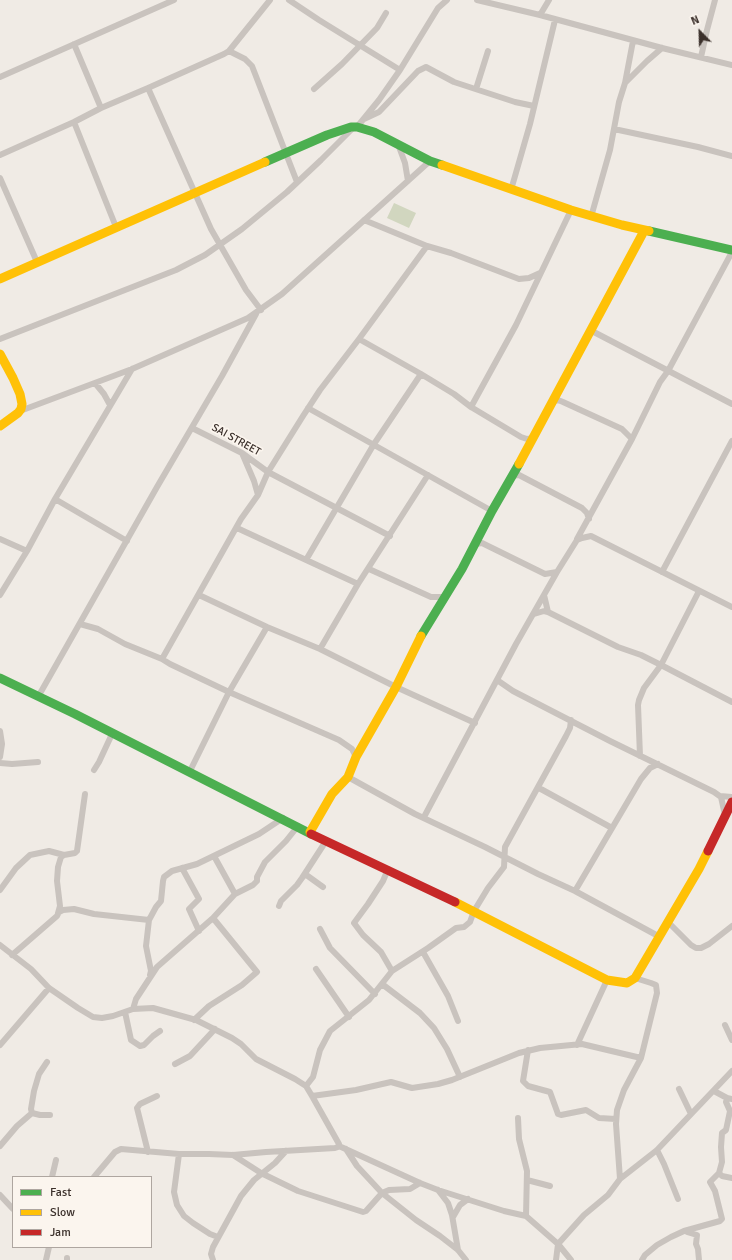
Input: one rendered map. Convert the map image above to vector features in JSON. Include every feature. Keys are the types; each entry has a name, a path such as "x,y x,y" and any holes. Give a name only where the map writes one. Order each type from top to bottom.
{"street":[{"path":"0,77 174,0"},
{"path":"0,155 74,122 101,108 217,58 229,51 270,0"},
{"path":"289,0 400,70"},
{"path":"438,8 440,0"},
{"path":"0,339 176,270 220,245 242,229 298,182 364,119 400,70 438,8 447,0"},
{"path":"477,0 732,65"},
{"path":"540,16 549,0"},
{"path":"701,57 715,0"},
{"path":"314,89 342,64 379,25 386,13"},
{"path":"511,190 534,106 555,20"},
{"path":"591,217 610,150 633,41"},
{"path":"74,44 101,108"},
{"path":"625,83 662,48"},
{"path":"229,51 245,59 252,66 298,182"},
{"path":"476,89 488,51"},
{"path":"364,119 378,112 422,68 430,69 454,82 515,102 534,106"},
{"path":"148,88 194,193 220,245 259,312"},
{"path":"74,122 116,227"},
{"path":"0,279 340,130 356,127 374,132 430,161 591,217 732,251 668,371 660,382 632,439 577,540 544,595 424,817"},
{"path":"614,128 732,156"},
{"path":"398,144 405,163 408,181"},
{"path":"0,426 20,411 132,369 238,324 259,312 282,294 430,161"},
{"path":"0,178 37,262"},
{"path":"471,407 516,325 571,210"},
{"path":"364,220 427,246 522,279 529,278 540,273"},
{"path":"310,832 332,794 348,777 356,757 396,686 424,631 476,544 492,511 555,401 590,330 644,231"},
{"path":"162,659 237,528 258,495 268,472 308,408 427,246"},
{"path":"522,279 532,291"},
{"path":"38,697 126,541 259,312"},
{"path":"590,330 732,404"},
{"path":"359,339 421,374 454,394 471,407 521,437 526,439 534,438"},
{"path":"0,354 11,373 20,394 22,404 20,411"},
{"path":"0,595 27,551 55,498 132,369"},
{"path":"306,560 374,444 421,374"},
{"path":"95,383 104,394 110,405"},
{"path":"555,401 558,400 563,402 622,429 632,439"},
{"path":"308,408 492,511"},
{"name":"SAI STREET","path":"192,428 242,454 268,472 390,536"},
{"path":"521,437 526,451"},
{"path":"662,572 732,441"},
{"path":"242,454 254,481 258,495"},
{"path":"320,649 358,584 428,475"},
{"path":"512,476 519,475 582,508 587,513 587,521 591,536"},
{"path":"55,498 126,541"},
{"path":"237,528 358,584"},
{"path":"577,540 591,536 732,608"},
{"path":"0,539 27,551"},
{"path":"476,544 482,543 545,574 557,572"},
{"path":"369,569 431,597 446,596"},
{"path":"545,574 550,585"},
{"path":"640,756 639,700 644,688 660,665 699,591"},
{"path":"199,595 267,627 320,649 475,723"},
{"path":"544,595 548,612"},
{"path":"534,614 544,611 548,612 618,647 660,665 732,702"},
{"path":"80,624 98,629 125,644 162,659 229,692 340,740 352,749 356,757"},
{"path":"189,773 229,692 267,627"},
{"path":"0,678 75,714 326,841 474,911 607,980 627,983 635,978 699,868 732,802"},
{"path":"498,680 513,691 640,756 720,796 732,797"},
{"path":"306,1086 313,1077 320,1050 330,1031 349,1017 375,994 392,971 423,952 456,928 466,926 470,922 474,911 488,888 504,867 505,847 509,838 539,788 566,736 571,720"},
{"path":"0,731 2,748 0,757"},
{"path":"94,770 112,734"},
{"path":"0,764 38,762"},
{"path":"575,891 645,773 650,768 658,764"},
{"path":"348,777 414,814 424,817 575,891 660,937"},
{"path":"539,788 612,828"},
{"path":"0,890 16,868 30,855 49,851 64,855 75,853 77,850 85,794"},
{"path":"720,796 725,815"},
{"path":"150,975 151,971 146,946 149,920 161,901 164,877 172,871 197,864 259,834 283,818"},
{"path":"133,1009 134,1003 150,975 164,960 213,918 235,894 253,885 257,881 257,877 265,862 286,841 298,826"},
{"path":"279,906 281,901 298,885 326,841"},
{"path":"57,916 60,906 56,874 60,859 64,855"},
{"path":"214,856 235,894"},
{"path":"182,868 199,899 189,909 199,931"},
{"path":"388,869 374,896 354,922 363,935 381,952 392,971"},
{"path":"305,874 323,886"},
{"path":"12,956 57,916 59,912 68,909 94,914 149,920"},
{"path":"194,1020 209,1006 242,985 257,972 213,918"},
{"path":"668,922 690,945 696,948 706,946 732,926"},
{"path":"320,929 330,948 375,994"},
{"path":"0,945 12,956 31,969 49,988 93,1017 102,1018 133,1009 153,1008 194,1020 232,1038 242,1044 256,1058 306,1086 339,1146"},
{"path":"423,952 450,1001 458,1021"},
{"path":"316,969 349,1017"},
{"path":"620,1179 616,1120 618,1108 624,1090 641,1058 657,994 656,985 651,982 635,978"},
{"path":"577,1045 607,980"},
{"path":"382,984 420,1013 434,1028 447,1049 460,1077"},
{"path":"0,1045 49,988"},
{"path":"125,1012 131,1040 140,1046 144,1045 160,1031"},
{"path":"726,1025 732,1040"},
{"path":"176,1064 190,1056 215,1029"},
{"path":"312,1096 356,1090 391,1082 405,1087 438,1084 460,1077 528,1050 582,1044 641,1058"},
{"path":"528,1050 524,1081 528,1086 550,1092 555,1111 558,1114 562,1115 586,1110 599,1118 616,1120"},
{"path":"0,1146 17,1126 32,1113 32,1101 35,1086 39,1074 46,1062"},
{"path":"556,1260 558,1244 584,1215 608,1194 620,1179 657,1150 732,1072"},
{"path":"680,1089 691,1114"},
{"path":"642,1260 657,1245 677,1234 718,1222 722,1219 715,1192 710,1182 718,1173 722,1162 722,1133 726,1130 730,1111 726,1102 730,1098 714,1091"},
{"path":"148,1152 137,1108 140,1104 158,1096"},
{"path":"32,1113 50,1115"},
{"path":"518,1118 519,1138 528,1171 526,1216"},
{"path":"95,1176 117,1150 121,1149 179,1154 233,1155 335,1148 339,1146 420,1184 504,1211 526,1216 558,1244 571,1260"},
{"path":"346,1149 357,1166 382,1193 458,1250 466,1260"},
{"path":"657,1150 678,1199"},
{"path":"213,1260 212,1251 218,1237 241,1196 261,1173 275,1163 286,1151"},
{"path":"179,1154 174,1192 177,1205 184,1216 192,1223 218,1237"},
{"path":"233,1155 261,1173 308,1195 363,1212 366,1211 375,1199 382,1193 389,1190 410,1189 420,1184"},
{"path":"52,1176 56,1160"},
{"path":"718,1173 722,1176 732,1178"},
{"path":"527,1180 550,1186"},
{"path":"438,1190 448,1203 458,1250"},
{"path":"0,1195 12,1208"},
{"path":"452,1217 460,1205 468,1199"},
{"path":"687,1231 697,1235 696,1244 699,1260"},
{"path":"47,1260 49,1248"}],"green space":[{"path":"394,203 416,213 409,228 387,218"}],"traffic: fast":[{"path":"265,162 327,135 351,127 357,127 374,132 430,161 442,165"},
{"path":"649,231 732,250"},
{"path":"421,636 462,569 492,511 519,464"},
{"path":"0,678 75,714 311,834"}],"traffic: slow":[{"path":"0,279 265,162"},
{"path":"442,165 571,210 622,225 649,231"},
{"path":"519,464 644,231"},
{"path":"0,354 13,378 20,394 22,404 18,413 0,426"},
{"path":"310,832 332,794 348,777 356,757 396,687 421,636"},
{"path":"455,902 607,980 627,983 635,978 708,851"}],"traffic: jam":[{"path":"708,851 732,802"},
{"path":"311,834 455,902"}]}
